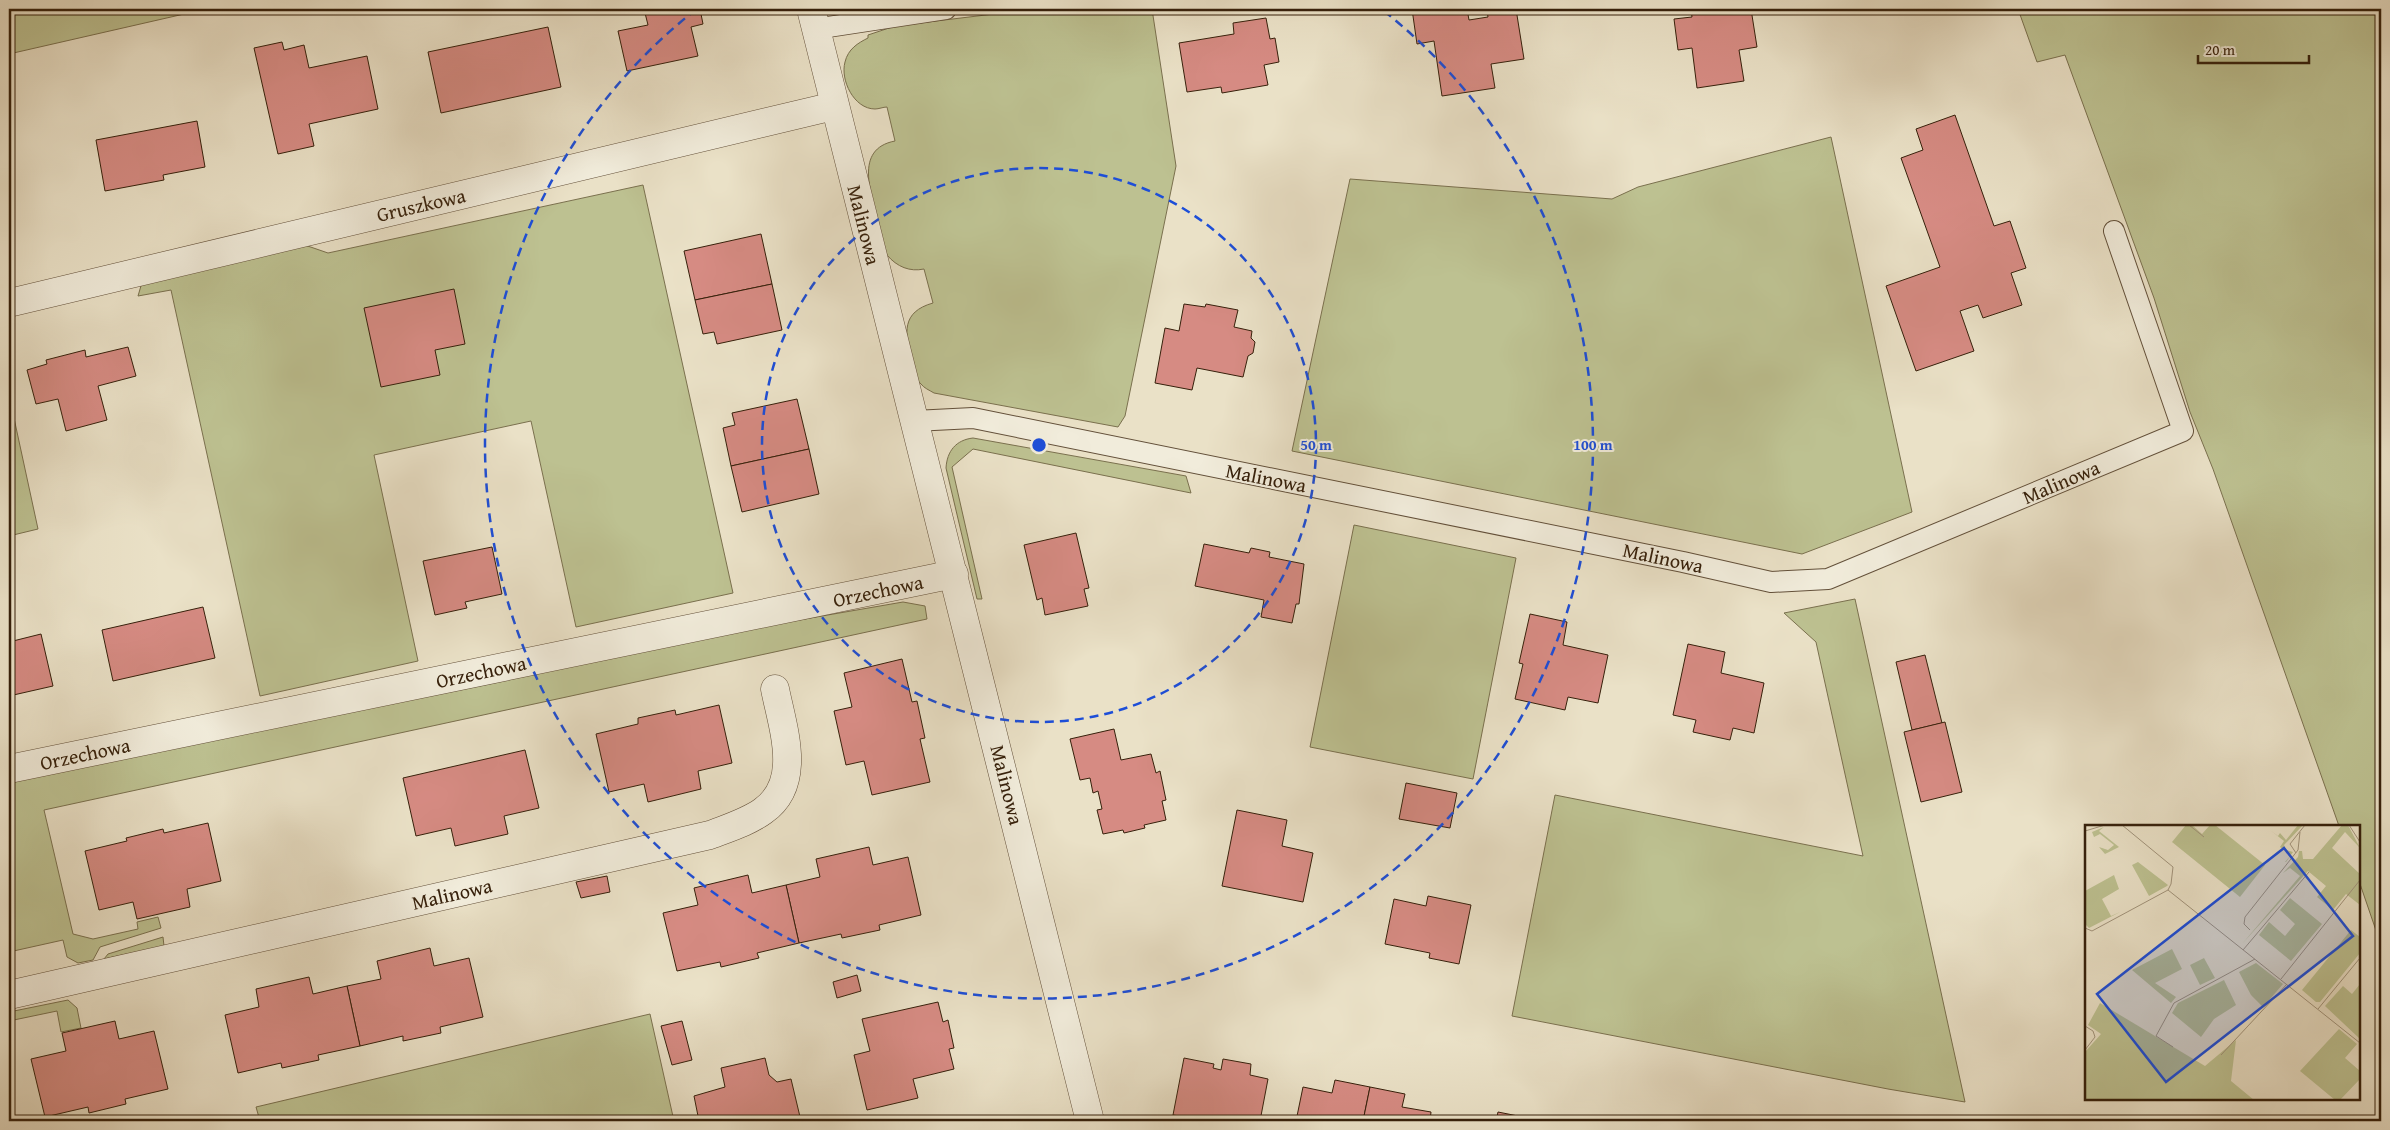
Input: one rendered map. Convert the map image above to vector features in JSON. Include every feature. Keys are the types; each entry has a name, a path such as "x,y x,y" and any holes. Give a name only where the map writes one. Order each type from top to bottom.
{"street":[{"name":"Malinowa","path":"813,19 1090,1121"},
{"name":"Gruszkowa","path":"9,304 834,106"},
{"name":"Orzechowa","path":"9,769 954,574"},
{"name":"Malinowa","path":"9,995 710,835 738,824 763,811 779,796 787,772 787,750 775,689"}],"lane":[{"name":"Malinowa","path":"813,19 946,9"},
{"name":"Malinowa","path":"914,421 972,418 1683,562 1771,582 1828,579 2183,431 2114,231"}],"green space":[{"path":"9,9 206,9 9,54"},
{"path":"1035,9 1152,9 1176,166 1125,416 1118,427 934,393 919,382 914,373 907,341 908,325 910,318 915,312 933,303 924,269 904,268 895,263 885,252 868,174 874,153 882,146 895,141 887,107 875,109 867,108 861,104 850,92 845,77 844,69 848,53 857,44 868,38 868,35 895,26"},
{"path":"2018,9 2381,9 2381,945 2360,884 2360,825 2339,825 2213,469 2190,412 2154,298 2065,55 2037,62"},
{"path":"1831,137 1912,512 1802,554 1292,451 1350,179 1612,199 1638,187"},
{"path":"643,185 733,593 576,627 531,421 374,455 418,661 260,696 171,290 138,296 143,279 299,243 328,253"},
{"path":"9,395 38,529 9,536"},
{"path":"973,438 1186,476 1191,493 973,449 952,467 982,599 977,599 946,468 948,456 954,447 962,441"},
{"path":"1354,525 1516,558 1473,779 1310,747"},
{"path":"1855,599 1965,1102 1888,1089 1512,1016 1555,795 1863,856 1816,642 1784,613"},
{"path":"903,602 925,606 927,619 44,810 73,934 93,939 138,929 137,922 158,917 161,928 100,947 93,960 78,963 67,957 63,940 9,952 9,781 489,684 741,630"},
{"path":"163,937 164,946 104,959 108,954"},
{"path":"68,1000 77,1008 81,1028 61,1032 57,1011 9,1021 9,1012"},
{"path":"650,1014 674,1121 260,1121 256,1107"}],"building":[{"path":"644,9 700,9 703,24 691,27 698,56 627,71 618,31 648,25"},
{"path":"1412,9 1467,9 1469,20 1488,17 1487,11 1516,9 1524,59 1491,64 1495,88 1442,96 1434,41 1417,44"},
{"path":"1691,9 1732,9 1732,11 1751,9 1757,47 1739,50 1744,81 1697,88 1692,48 1678,50 1674,19 1692,17"},
{"path":"1266,18 1270,39 1275,38 1279,62 1264,65 1268,85 1222,93 1221,87 1187,92 1179,43 1234,34 1233,23"},
{"path":"548,27 561,87 441,113 428,52"},
{"path":"282,42 284,50 304,45 309,68 367,56 378,109 309,124 314,146 278,154 254,48"},
{"path":"1955,115 1994,226 2010,221 2026,268 2011,273 2022,305 1983,318 1978,305 1960,311 1974,351 1916,371 1886,286 1940,267 1901,158 1923,150 1916,129"},
{"path":"197,121 205,167 163,175 164,180 105,191 96,140"},
{"path":"761,234 772,284 695,300 684,251"},
{"path":"772,284 782,330 717,344 714,332 703,334 695,300"},
{"path":"454,289 465,344 435,350 440,375 381,387 364,308"},
{"path":"1184,304 1205,307 1206,304 1238,310 1234,327 1252,331 1251,338 1255,342 1253,353 1248,356 1243,377 1197,368 1192,390 1155,383 1165,328 1179,331"},
{"path":"128,347 136,376 98,386 107,420 66,431 58,399 36,404 27,370 47,364 46,360 85,350 86,357"},
{"path":"797,399 809,449 731,466 723,428 735,425 732,413"},
{"path":"809,449 819,494 742,512 731,466"},
{"path":"1076,533 1089,588 1084,589 1088,606 1045,615 1042,598 1037,600 1024,545"},
{"path":"1204,544 1249,553 1251,548 1270,552 1269,557 1304,564 1299,604 1296,604 1292,623 1261,617 1264,600 1195,586"},
{"path":"492,547 502,594 465,602 467,608 435,615 423,561"},
{"path":"203,607 215,658 113,681 102,630"},
{"path":"1530,614 1567,622 1563,645 1608,655 1598,703 1568,697 1565,710 1515,699 1523,664 1519,663"},
{"path":"41,634 53,686 9,696 9,642"},
{"path":"1688,644 1725,652 1721,673 1764,683 1754,733 1733,728 1730,740 1693,732 1696,720 1673,715"},
{"path":"1925,655 1942,723 1912,730 1896,662"},
{"path":"902,659 912,702 917,701 925,738 920,739 930,782 872,795 864,761 846,765 834,711 852,707 844,673"},
{"path":"719,705 732,763 698,771 701,789 648,802 644,784 609,792 596,734 638,724 638,718 675,710 676,715"},
{"path":"1945,722 1962,792 1921,802 1904,732"},
{"path":"1114,729 1121,760 1151,754 1156,773 1160,771 1166,800 1162,801 1166,820 1144,825 1145,828 1124,833 1123,830 1103,834 1097,810 1102,809 1098,791 1093,793 1090,778 1080,780 1070,739"},
{"path":"525,750 539,808 504,816 508,834 455,846 451,828 416,836 403,778"},
{"path":"1406,783 1457,793 1450,828 1399,819"},
{"path":"1237,810 1287,820 1282,846 1313,853 1303,902 1222,886"},
{"path":"208,823 221,881 187,889 190,907 137,919 133,902 99,910 85,851 127,841 126,838 163,829 164,833"},
{"path":"869,847 873,865 908,857 921,915 879,925 880,930 842,938 841,934 799,943 786,885 820,877 816,859"},
{"path":"748,875 752,893 786,885 799,943 757,953 759,958 721,967 720,962 677,971 663,913 698,905 694,888"},
{"path":"607,876 610,892 581,898 576,882"},
{"path":"1428,896 1471,905 1459,964 1429,958 1430,953 1385,944 1394,899 1426,906"},
{"path":"430,948 434,966 469,958 483,1017 440,1027 441,1033 403,1041 403,1036 360,1046 347,986 381,979 377,961"},
{"path":"857,975 861,991 837,998 833,982"},
{"path":"309,977 313,994 347,986 360,1046 318,1055 319,1060 282,1068 281,1063 238,1073 225,1015 259,1007 256,989"},
{"path":"938,1002 943,1022 948,1020 954,1048 949,1049 954,1069 913,1079 918,1098 867,1110 854,1055 870,1051 862,1019"},
{"path":"115,1021 119,1039 154,1031 168,1089 125,1099 126,1104 89,1113 88,1107 45,1117 31,1059 66,1051 62,1033"},
{"path":"682,1021 692,1060 672,1065 661,1026"},
{"path":"765,1058 769,1075 777,1082 791,1079 801,1121 699,1121 694,1096 725,1087 721,1068"},
{"path":"1184,1058 1214,1064 1213,1068 1221,1070 1223,1059 1251,1064 1250,1075 1268,1079 1260,1121 1241,1117 1240,1121 1199,1121 1199,1119 1173,1115"},
{"path":"1335,1080 1370,1087 1363,1121 1296,1121 1303,1087 1332,1093"},
{"path":"1370,1087 1405,1094 1402,1107 1431,1112 1430,1121 1363,1121"},
{"path":"1498,1112 1533,1119 1532,1121 1496,1121"}]}
